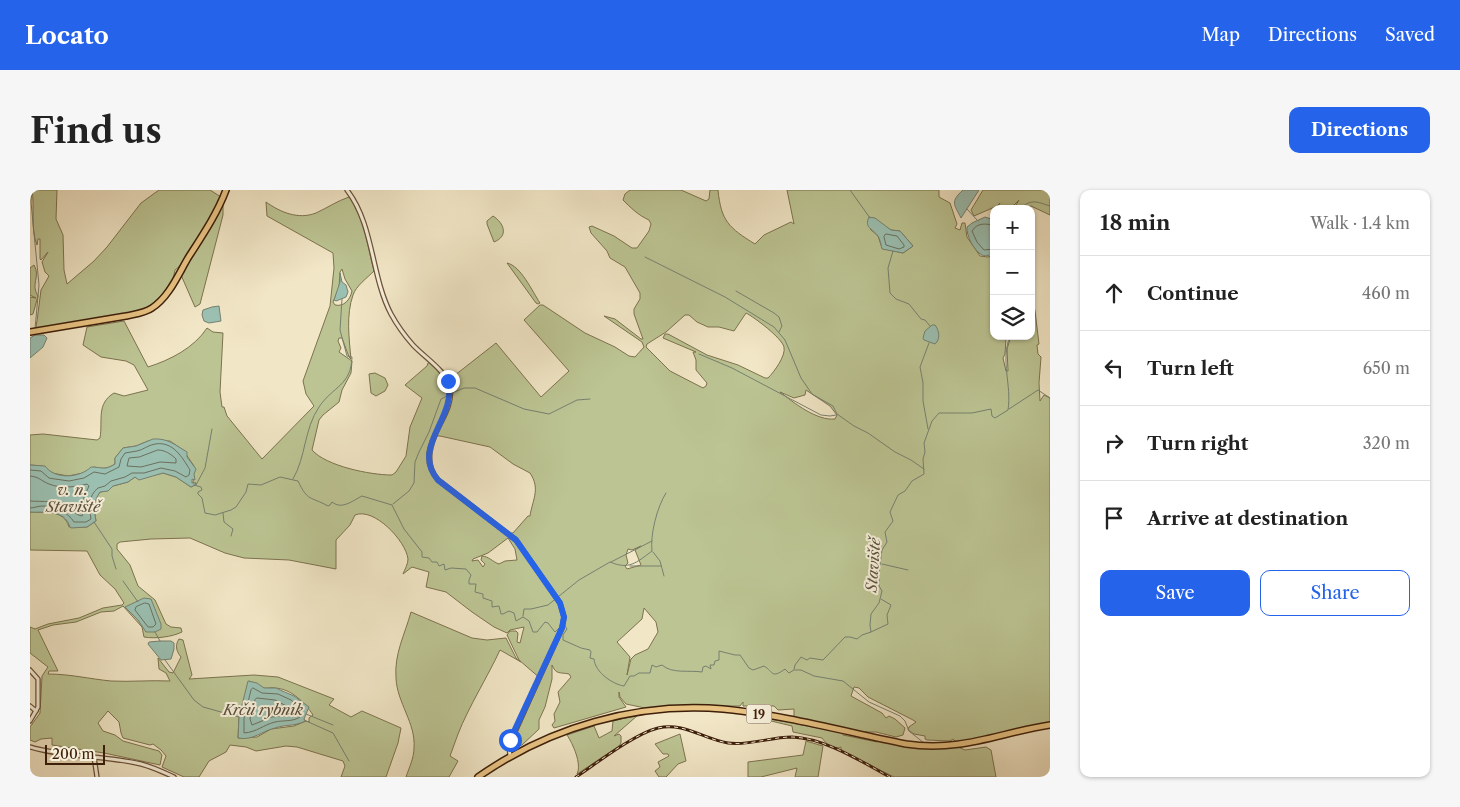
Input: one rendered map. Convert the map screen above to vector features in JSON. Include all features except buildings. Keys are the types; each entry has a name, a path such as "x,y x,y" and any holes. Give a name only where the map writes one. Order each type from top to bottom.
{"main road":[{"path":"30,332 126,316 152,308 171,287 216,212 226,190"},
{"name":"19","path":"478,777 510,756 565,730 618,715 668,709 706,708 740,711 906,744 929,746 965,744 1050,725"}],"street":[{"path":"347,190 358,209 384,299 392,316 414,345 448,381 451,393 449,404 429,451 429,467 432,473 438,480 518,543 560,603 563,613 562,628 510,740 508,746 510,756"},
{"path":"30,670 38,679 36,711 30,721"},
{"path":"30,706 36,711"},
{"path":"30,748 141,764 174,777"},
{"path":"94,757 96,777"}],"green space":[{"path":"32,190 57,190 56,219 63,235 64,270 67,284 107,247 141,203 159,190 210,190 221,197 181,265 175,270 173,279 161,296 151,305 124,314 38,329 36,326 41,290 49,276 45,272 42,262 48,252 40,259 40,239 38,239 37,245 34,232"},
{"path":"630,190 681,190 706,201 709,199 710,190 718,190 721,209 728,223 755,244 764,235 791,222 794,224 787,190 939,190 939,197 950,203 957,224 955,228 960,230 962,223 965,223 967,237 980,256 990,256 990,340 1006,340 1003,358 1006,371 1008,371 1007,349 1010,340 1035,340 1035,311 1039,344 1037,345 1038,354 1041,357 1040,401 1044,395 1050,398 1050,723 957,743 953,739 950,741 927,740 925,736 914,734 908,730 916,722 868,697 859,688 854,687 851,696 882,713 886,718 889,716 895,719 905,728 903,735 896,737 876,732 861,732 794,717 794,709 778,710 774,706 743,706 743,702 740,706 645,708 626,704 620,697 619,692 619,697 626,707 554,728 552,725 555,721 554,714 560,702 558,692 571,677 569,674 557,672 552,665 552,679 545,707 539,720 539,729 522,745 510,749 541,679 519,660 507,635 510,631 516,631 518,633 517,642 520,643 524,627 510,630 507,633 494,627 446,592 426,587 429,572 412,567 403,574 408,559 402,543 380,521 363,514 355,515 350,525 336,540 336,569 289,560 244,558 225,553 190,538 120,542 117,544 117,549 130,565 138,586 155,600 166,624 171,627 181,628 182,632 163,637 144,637 142,627 123,606 114,611 101,612 76,622 53,625 38,630 58,671 49,671 48,674 111,681 170,681 166,673 159,669 158,658 169,672 173,673 181,657 177,648 179,639 183,640 192,675 189,679 254,675 278,677 334,699 329,705 351,717 362,711 401,728 398,743 386,777 341,777 345,766 343,761 297,747 286,746 256,751 246,747 230,745 226,752 209,761 199,777 184,777 162,767 166,756 153,744 150,745 123,738 119,722 108,711 98,723 103,731 115,735 123,741 159,751 162,755 160,765 104,753 52,745 52,738 41,739 35,742 30,740 30,727 40,713 42,676 48,667 30,653 30,627 35,629 48,624 79,618 103,608 124,603 115,589 100,575 87,551 30,550 30,512 53,513 63,517 69,527 87,527 96,521 95,506 100,492 128,482 135,477 139,479 163,473 176,477 191,487 196,483 193,483 194,466 183,450 170,441 148,441 136,446 123,448 115,458 115,464 112,466 105,468 94,467 83,473 68,476 52,473 42,466 30,465 30,435 43,434 97,440 100,438 102,407 108,397 114,393 124,396 148,390 134,365 126,361 101,357 83,345 87,327 124,321 148,367 165,361 181,352 195,342 207,328 213,332 223,333 220,392 222,407 224,407 227,416 262,459 314,406 306,394 303,381 330,306 334,268 333,253 267,216 266,202 283,212 303,216 316,213 349,197 362,222 374,271 354,292 349,319 351,359 342,338 339,338 338,341 341,348 339,352 352,361 351,373 342,390 339,402 319,420 312,450 327,461 338,465 372,473 392,475 406,456 410,427 422,398 405,385 428,363 432,361 450,379 496,343 541,397 569,371 524,320 540,305 543,305 585,333 629,356 635,357 644,347 642,342 604,316 615,319 643,339 634,314 634,309 640,299 640,293 625,267 610,258 607,251 591,233 589,227 592,226 614,236 632,248 637,248 649,231 651,224 649,220 638,214 623,200 625,194","holes":["887,228 900,231 913,246 903,253 882,248 878,236 870,229","342,269 352,291 346,302 341,305 335,305 333,302 339,288 340,272","746,313 761,323 782,343 784,347 783,355 768,378 738,365 707,355 665,334 663,338 696,352 693,352 696,360 696,370 707,383 703,388 670,371 646,347 647,344 666,332 685,315 689,315 697,322 708,327 719,327 734,331","806,390 830,406 837,415 835,419 828,419 813,414 780,392 794,398 805,395","437,436 490,447 513,464 530,473 535,484 535,495 530,516 513,533 510,533 439,479 432,463 433,447","508,538 515,549 517,560 505,561 499,564 482,556 481,560 485,564 483,567 478,560 472,561 473,559 488,553","641,546 635,550 641,565 627,569 625,566 628,563 626,555 628,549 632,550","644,608 656,622 658,632 648,649 631,659 627,675 630,657 617,642 642,619","249,681 263,688 287,691 302,701 313,715 309,718 309,722 306,721 294,726 271,729 257,737 238,738 239,717"]},
{"path":"983,190 1050,190 1050,215 1035,208 1035,205 1016,205 1019,200 1014,205 999,205 1000,203 998,205 990,205 990,209 974,216 971,210"},
{"path":"223,205 223,215 200,304 195,307 181,275"},
{"path":"493,216 500,222 503,229 502,236 494,242 487,224 487,221"},
{"path":"507,263 517,269 540,303 536,303"},
{"path":"34,265 36,269 35,288 38,296 33,314 30,315 30,297 36,298 30,295 30,268"},
{"path":"375,373 385,378 388,385 385,391 376,396 371,393 369,374"},
{"path":"411,612 472,638 487,640 506,638 516,658 521,662 500,650 467,713 457,737 450,756 458,761 449,777 406,777 413,755 414,739 397,687 396,669 398,652"},
{"path":"638,715 614,736 619,734 621,736 619,746 577,774 578,760 567,735 594,726 599,738 612,731 613,721"},
{"path":"750,715 843,733 843,735 877,742 879,740 929,748 958,747 965,750 986,747 991,750 996,777 894,777 844,752 841,750 841,747 830,746 822,738 793,732 792,726"},
{"path":"680,734 686,761 678,764 666,777 659,777 655,771 660,767 658,762 669,756 668,754 663,754 655,744"},
{"path":"806,741 823,746 818,777 795,777 797,768 761,777 748,777 748,762 803,755"}],"water":[{"path":"963,190 979,190 961,218 954,203 956,197"},
{"path":"869,217 875,218 891,230 900,231 913,246 903,253 882,249 878,236 868,226"},
{"path":"985,217 990,219 990,255 982,255 973,246 967,227"},
{"path":"340,273 342,282 346,285 348,292 346,297 336,301 334,300 340,282"},
{"path":"219,306 221,321 209,323 204,321 203,310"},
{"path":"932,325 935,325 939,337 935,344 923,338 925,331"},
{"path":"35,335 44,335 47,338 43,347 30,358 30,338"},
{"name":"v. n. Staviště","path":"153,439 167,441 187,452 187,457 196,469 194,474 195,480 192,479 192,483 196,483 195,485 191,487 176,477 163,473 139,480 135,477 128,482 113,486 108,491 100,492 95,506 96,521 87,527 71,528 64,517 55,513 30,512 30,465 45,466 55,474 74,475 91,467 106,468 111,466 115,464 115,458 123,448 136,446"},
{"path":"144,598 151,599 161,624 161,629 155,632 146,632 138,620 125,607"},
{"path":"171,641 174,643 171,659 161,660 148,644 149,642"},
{"name":"Krčů rybník","path":"248,681 257,683 264,688 276,688 294,696 309,707 304,719 306,721 270,729 253,737 238,738 239,717"}],"waterway":[{"path":"32,190 31,202 39,285 35,329"},
{"path":"850,190 870,218"},
{"name":"Staviště","path":"1025,205 1031,202 1038,202 1050,206"},
{"path":"967,209 978,221"},
{"path":"893,251 888,268 890,293 896,299 909,304 921,319 925,320 930,326"},
{"path":"645,257 725,297 774,327 785,340 801,378 812,394 833,406 837,414 854,426 924,469"},
{"path":"736,291 779,317 782,326 779,332"},
{"path":"293,479 314,416 324,400 345,380 351,367 352,357 347,356 340,330 342,299"},
{"name":"Staviště","path":"194,485 201,487 202,490 198,494 202,498 205,513 215,515 236,507 246,492 248,484 261,485 280,477 298,481 307,496 328,506 332,502 340,505 347,504 362,496 392,505 404,529 422,552 422,557 429,558 432,562 437,562 439,566 444,564 445,570 451,568 466,569 471,575 469,584 476,584 475,592 483,594 483,598 492,601 492,607 499,606 501,614 509,611 514,613 516,621 523,617 529,621 533,632 537,632 545,622 555,632 561,626 565,626 567,629 563,635 563,640 590,650 590,658 594,659 601,673 619,685 624,686 630,676 639,673 650,673 652,665 656,667 662,665 671,670 681,671 702,672 703,667 706,666 711,669 710,665 714,665 715,661 719,660 719,651 740,655 749,668 753,670 764,666 775,674 785,669 789,673 794,670 801,657 807,660 810,658 823,660 845,637 857,639 871,632 871,614 879,603 882,591 879,586 879,572 882,550 887,542 885,532 893,521 890,512 898,495 905,491 912,481 924,474 924,443 932,421 939,413 972,413 991,409 992,416 995,418 1008,410 1009,391 1006,355 1009,340"},
{"path":"928,429 920,367 929,343"},
{"path":"699,354 732,368 821,415 836,415"},
{"path":"452,393 464,388 475,388 524,409 549,414 577,400 590,399"},
{"path":"1009,409 1038,390 1050,398"},
{"path":"393,504 409,491 414,483 415,462 441,399 449,395"},
{"path":"196,485 205,468 212,429"},
{"path":"523,616 524,609 548,605 579,580 610,562 622,565 632,564 652,551 655,521 666,493"},
{"path":"223,513 224,522 233,529 231,536"},
{"path":"94,522 112,549 116,569"},
{"path":"611,562 652,541"},
{"path":"653,552 660,561 664,576"},
{"path":"882,564 908,570"},
{"path":"630,566 661,566"},
{"path":"123,581 138,602"},
{"path":"871,632 888,624 887,615 891,605 881,599"},
{"path":"155,632 160,641"},
{"path":"165,660 194,700 203,707 239,717"},
{"path":"795,670 801,670 814,676 843,681 869,702 900,716 905,721 909,731 924,743"},
{"path":"306,714 333,725"},
{"path":"304,720 333,733 349,761"}],"railway":[{"path":"576,777 638,736 648,731 667,727 685,729 719,741 736,744 784,737 805,738 830,746 890,777"}],"route":[{"path":"448,381 451,393 449,404 429,451 429,467 438,480 516,540 560,603 564,617 562,628 510,740"}]}
